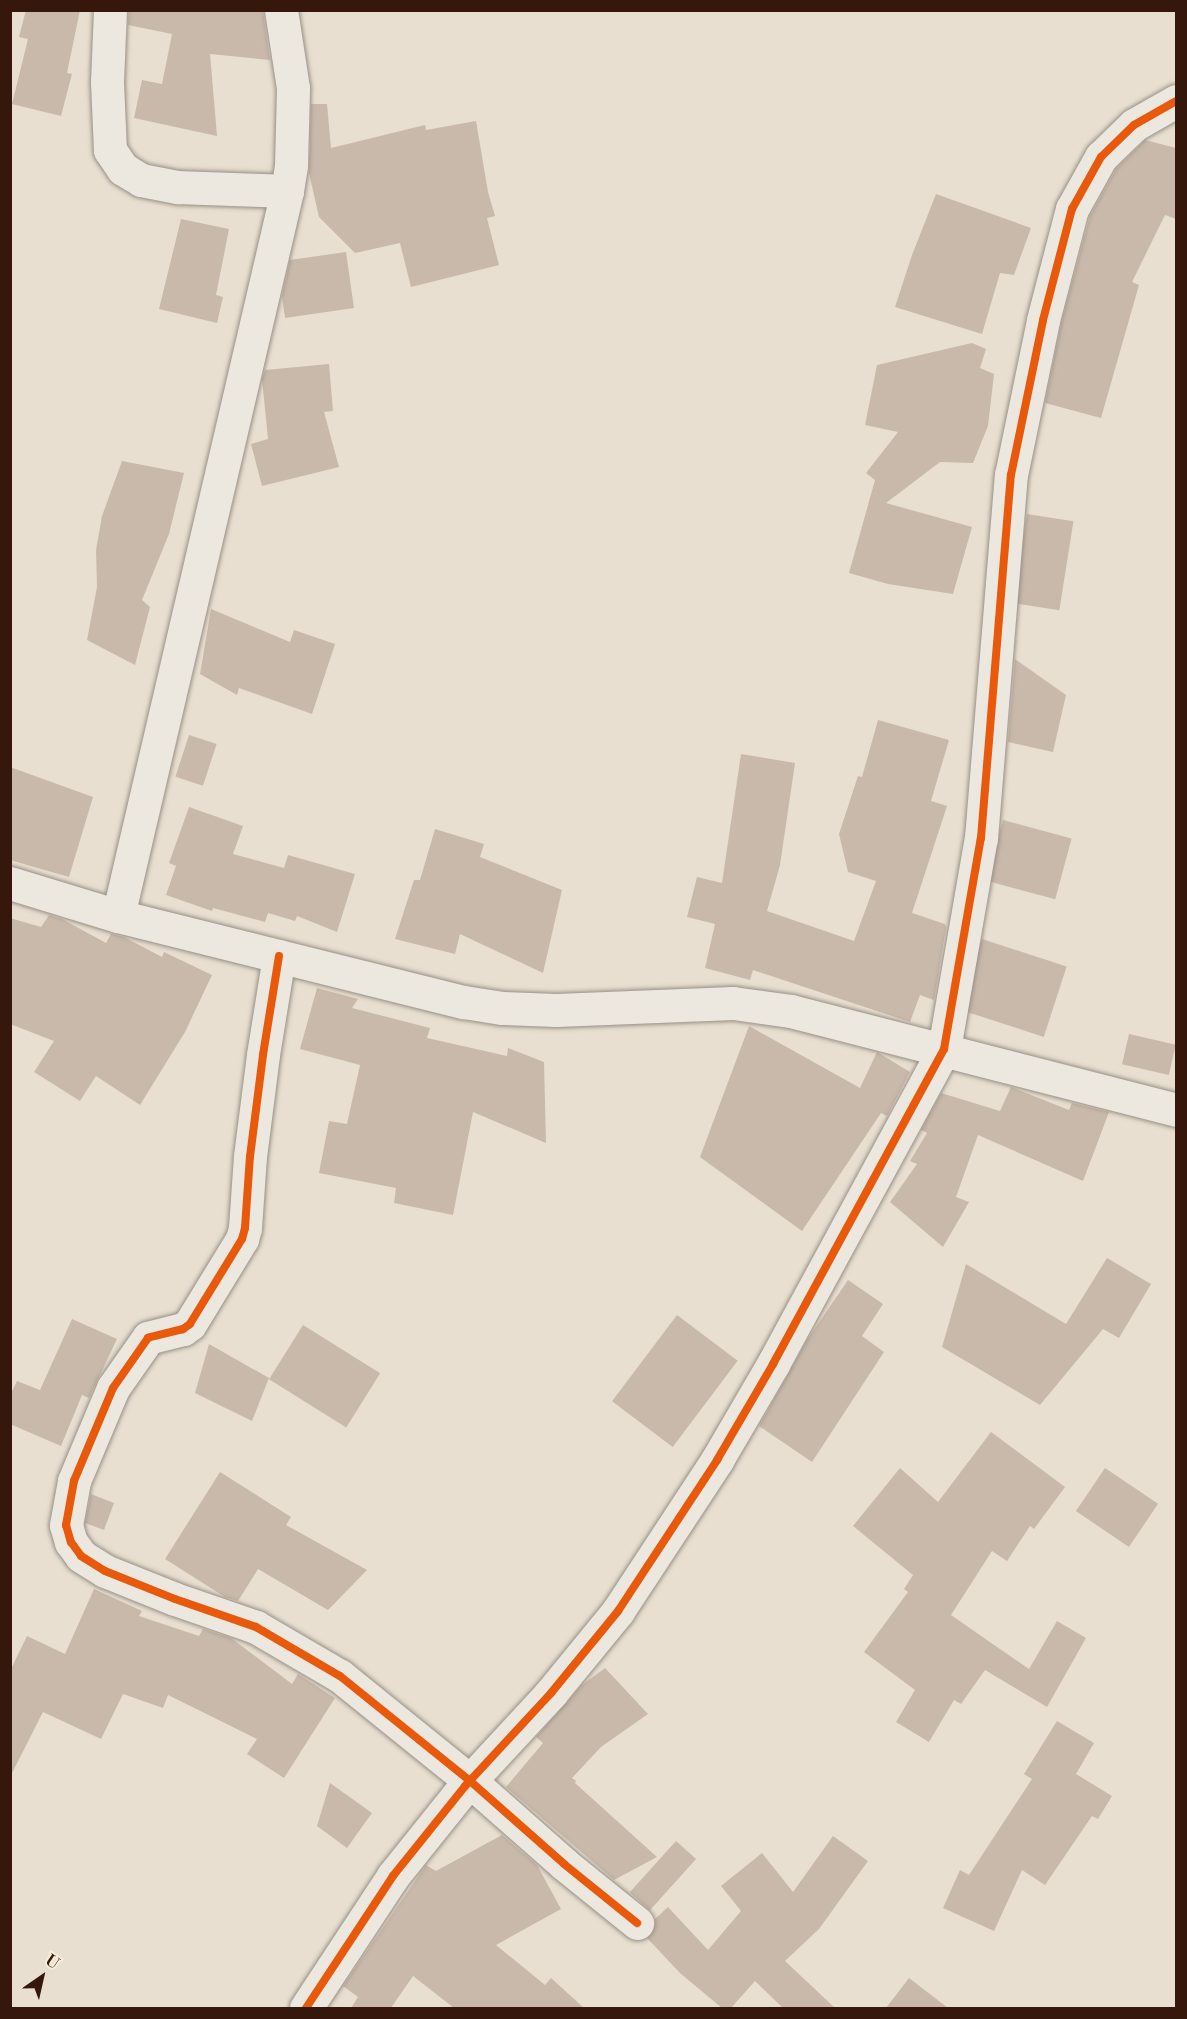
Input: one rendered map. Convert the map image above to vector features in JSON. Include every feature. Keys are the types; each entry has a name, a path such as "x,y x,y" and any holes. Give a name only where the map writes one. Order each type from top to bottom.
{"street":[{"path":"110,10 107,82 110,150 123,169 141,180 178,188 287,191"},
{"path":"118,916 287,191 291,165 293,88 281,10"},
{"path":"306,2008 393,1876 470,1781 551,1693 618,1611 717,1460 773,1364 944,1049 981,838 1011,475 1043,320 1072,209 1101,157 1134,125 1176,101"},
{"path":"10,883 118,916 464,1002 503,1008 556,1010 733,1003 791,1011 1176,1110"},
{"path":"279,956 263,1055 242,1239 190,1324 183,1329 148,1338 113,1388 74,1481 66,1524 71,1542 81,1556 105,1571 175,1599 256,1627 340,1676 470,1781 564,1864 637,1923"}],"building":[{"path":"26,10 80,10 67,73 72,74 61,116 12,104 28,39 19,37"},
{"path":"129,10 263,12 270,60 210,54 217,136 134,118 142,80 162,84 172,34 128,25"},
{"path":"311,104 327,104 331,148 425,125 426,130 476,121 488,192 495,216 487,218 499,265 411,287 400,243 355,253 319,217 309,173"},
{"path":"1145,140 1176,148 1176,219 1165,215 1132,282 1139,285 1101,418 1045,403 1061,324 1090,216 1116,169"},
{"path":"936,194 1031,228 1014,275 1000,273 982,334 895,307"},
{"path":"181,219 229,229 216,295 223,297 217,323 159,309"},
{"path":"346,252 354,308 285,318 282,296 290,260"},
{"path":"972,343 986,349 980,368 994,374 988,426 973,463 940,462 886,503 972,527 953,594 888,584 849,573 875,480 866,473 898,432 865,425 877,365"},
{"path":"329,364 333,411 324,412 339,467 262,486 251,444 268,439 262,379 265,370"},
{"path":"122,461 184,473 169,534 142,600 150,607 135,665 87,640 97,587 96,550 102,516"},
{"path":"1027,514 1073,521 1059,610 1013,603"},
{"path":"211,609 290,642 294,630 335,644 312,714 239,688 237,695 200,674"},
{"path":"1015,659 1066,695 1053,752 1008,742"},
{"path":"878,720 949,740 931,801 947,806 912,913 945,924 946,928 934,1000 920,995 910,1022 753,970 750,980 705,968 715,924 687,917 697,877 722,883 741,754 795,763 780,865 767,911 854,941 876,881 848,872 839,834 858,776 862,777"},
{"path":"189,735 217,744 203,786 175,777"},
{"path":"10,767 93,797 69,877 10,860"},
{"path":"189,807 243,826 233,854 284,868 288,855 355,874 337,932 297,916 295,921 268,913 265,922 213,908 212,911 166,895 176,866 169,863"},
{"path":"1003,820 1072,838 1055,899 987,881"},
{"path":"435,829 484,844 480,857 562,890 543,973 460,934 455,954 395,939 414,880 420,880"},
{"path":"49,915 62,919 106,943 111,934 124,937 162,957 164,952 212,975 185,1032 140,1105 96,1076 80,1101 34,1072 54,1041 10,1024 10,918 41,927"},
{"path":"982,939 1067,967 1044,1037 959,1009"},
{"path":"317,988 358,999 352,1008 430,1028 427,1038 507,1056 508,1048 544,1062 546,1143 473,1112 453,1215 394,1203 396,1188 319,1173 329,1121 347,1124 360,1065 300,1049"},
{"path":"749,1026 860,1088 877,1052 910,1072 887,1116 881,1113 802,1231 700,1157"},
{"path":"1129,1034 1176,1045 1169,1075 1122,1064"},
{"path":"1011,1087 1069,1110 1072,1103 1109,1112 1083,1181 978,1135 956,1197 969,1202 943,1247 890,1202 917,1164 910,1161 927,1133 921,1130 941,1093 1000,1111"},
{"path":"1107,1258 1151,1284 1119,1338 1103,1329 1040,1405 942,1347 966,1264 1066,1324"},
{"path":"848,1280 883,1304 862,1336 884,1352 812,1462 759,1426 807,1340"},
{"path":"677,1315 738,1361 673,1447 612,1401"},
{"path":"72,1319 117,1339 89,1398 82,1395 61,1446 10,1424 10,1395 17,1381 40,1390"},
{"path":"303,1325 380,1373 346,1427 269,1379"},
{"path":"209,1344 269,1378 252,1421 195,1393"},
{"path":"991,1432 1065,1487 1034,1529 1030,1526 1007,1561 992,1551 951,1615 1029,1669 1057,1621 1086,1638 1047,1707 985,1670 961,1704 954,1700 929,1742 896,1722 915,1690 864,1652 908,1592 904,1589 913,1575 853,1526 900,1468 938,1502"},
{"path":"1105,1468 1158,1504 1129,1547 1076,1511"},
{"path":"220,1472 291,1517 286,1525 367,1570 328,1610 258,1569 238,1601 225,1597 165,1559"},
{"path":"91,1494 114,1503 104,1530 85,1523"},
{"path":"94,1589 142,1611 139,1616 199,1636 203,1629 231,1638 292,1684 298,1674 335,1698 284,1778 247,1754 257,1739 168,1695 163,1708 123,1694 101,1739 43,1712 10,1777 10,1671 27,1636 65,1654"},
{"path":"605,1668 648,1714 601,1747 572,1778 657,1857 614,1880 506,1787 543,1743 536,1737 582,1685"},
{"path":"1057,1721 1094,1743 1076,1774 1112,1796 1098,1819 1092,1816 1045,1885 1022,1870 994,1931 943,1908 960,1870 969,1875 1032,1779 1024,1774"},
{"path":"330,1783 372,1813 347,1848 317,1826"},
{"path":"502,1835 537,1865 561,1909 496,1945 545,1985 551,1978 584,2008 454,2008 413,1976 391,2008 351,2008 358,1997 343,1986 426,1865 436,1871"},
{"path":"833,1836 868,1861 819,1929 785,1961 835,2008 783,2008 755,1981 731,2008 722,2008 680,1973 647,1938 655,1926 655,1919 668,1907 708,1950 741,1911 721,1886 762,1853 793,1892"},
{"path":"676,1841 696,1859 650,1910 630,1892"},
{"path":"909,1978 948,2008 886,2008"}],"cycle path":[{"path":"306,2008 393,1876 465,1786 551,1693 618,1611 717,1460 773,1364 944,1049 981,838 1011,475 1043,320 1072,209 1101,157 1134,125 1176,101"},
{"path":"279,956 263,1055 242,1239 190,1324 183,1329 148,1338 113,1388 74,1481 66,1525 71,1542 81,1556 105,1571 175,1599 256,1627 340,1676 470,1781 564,1864 637,1923"}]}
